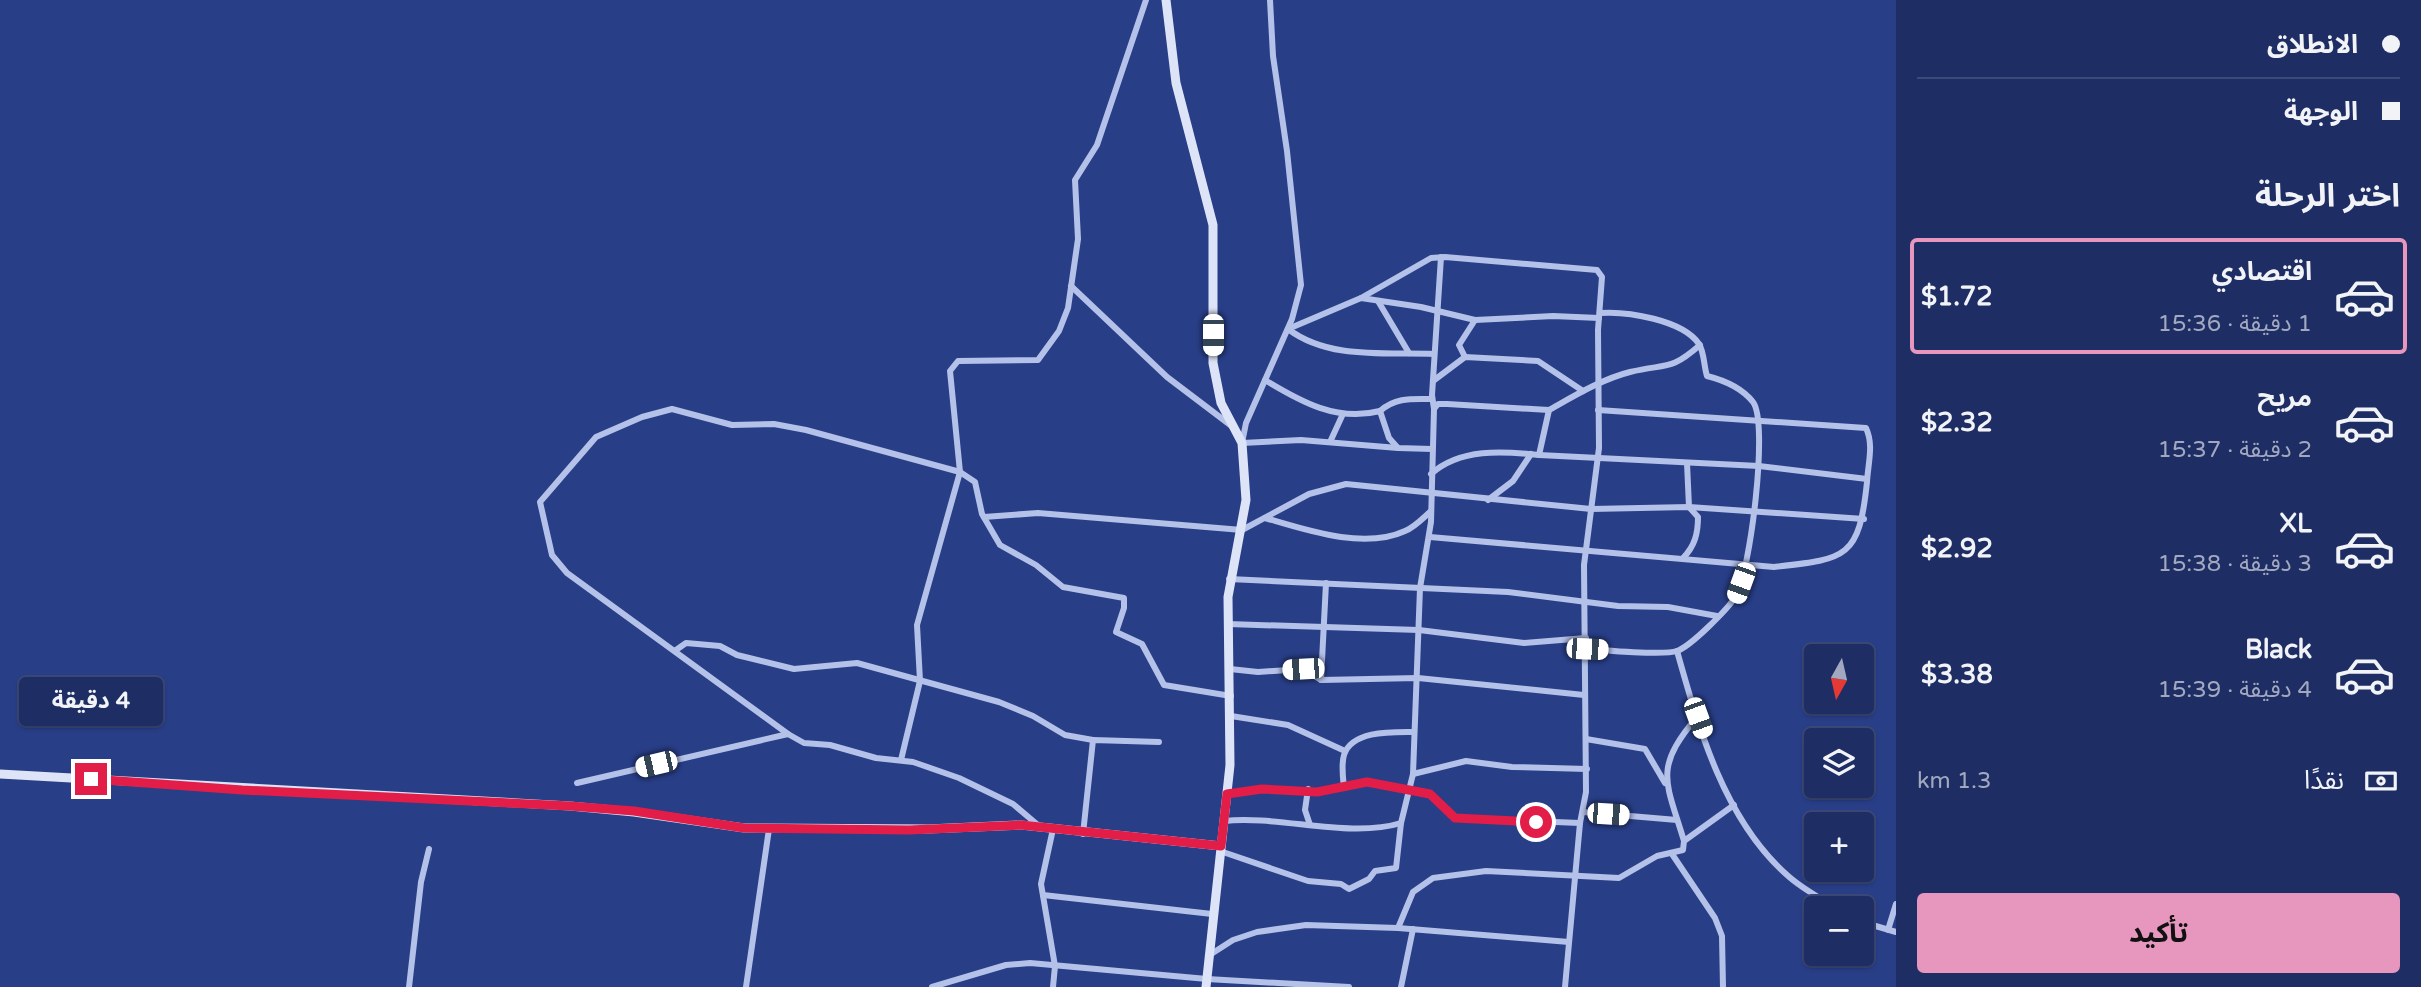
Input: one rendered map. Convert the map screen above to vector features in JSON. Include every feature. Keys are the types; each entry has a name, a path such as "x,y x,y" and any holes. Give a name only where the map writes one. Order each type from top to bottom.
{"main road":[{"path":"1166,0 1176,83 1213,225 1213,363 1217,390 1242,443 1247,499 1229,579 1231,716 1227,794 1212,914 1207,983"},
{"path":"0,774 570,806 769,829 928,829 1021,825 1220,849"}],"street":[{"path":"901,760 920,681 917,625 960,472 950,370 958,361 1038,360 1059,331 1068,308 1078,239 1075,180 1097,145 1146,0"},
{"path":"1270,0 1273,56 1287,151 1300,285 1288,329 1246,423 1242,443 1270,439 1432,449"},
{"path":"1220,849 1308,881 1341,884 1349,889 1369,879 1375,871 1396,868 1401,823 1413,774 1420,588 1430,537 1434,409 1432,399 1441,257"},
{"path":"1288,329 1361,298 1431,258 1597,270 1602,277 1597,386 1598,459 1586,551 1584,602 1587,649 1584,695 1587,769 1564,987"},
{"path":"1071,286 1167,377 1195,401 1238,431"},
{"path":"1361,298 1475,320 1600,315 1663,320 1700,345 1707,376 1724,380 1752,401 1759,418 1759,467 1754,511 1736,596 1677,651 1587,649"},
{"path":"1378,301 1409,353"},
{"path":"1465,357 1459,345 1475,320"},
{"path":"1288,329 1304,341 1350,352 1434,354"},
{"path":"1434,409 1438,404 1447,404 1549,410 1583,391 1629,372 1678,364 1700,345"},
{"path":"1433,381 1465,357 1538,361 1583,391"},
{"path":"1265,380 1310,405 1342,416 1380,411 1390,402 1404,399 1432,399"},
{"path":"1041,827 1013,804 990,791 901,760 804,743 788,734 567,573 552,555 540,502 596,437 642,417 672,409 732,425 774,424 806,430 960,472 975,482 984,517 1000,545 1036,565 1063,587 1124,598 1124,608 1116,632 1142,644 1164,685 1231,696"},
{"path":"1488,500 1513,481 1535,454 1549,410"},
{"path":"1430,537 1774,567 1821,562 1844,552 1855,538 1864,519 1871,447 1866,428 1759,418 1598,410"},
{"path":"1380,411 1390,438 1398,448"},
{"path":"1330,442 1342,416"},
{"path":"1431,474 1438,468 1486,451 1759,467 1867,479"},
{"path":"1683,558 1691,549 1698,530 1698,517 1689,507 1687,463"},
{"path":"984,517 1038,513 1242,530 1309,494 1346,484 1591,509 1689,507 1864,519"},
{"path":"1264,518 1321,532 1379,538 1411,528 1431,511"},
{"path":"1229,579 1508,592 1584,602 1668,607 1717,616"},
{"path":"1321,681 1326,583"},
{"path":"1228,624 1419,630 1524,643 1586,638"},
{"path":"676,650 686,643 720,646 737,655 794,669 857,663 999,702 1033,716 1065,735 1093,740 1159,742"},
{"path":"1677,651 1720,779 1749,832 1787,876 1818,896"},
{"path":"1230,669 1258,672 1303,669 1321,681 1418,678 1584,695"},
{"path":"1231,716 1277,722 1345,751"},
{"path":"1666,785 1672,751 1698,718"},
{"path":"1345,751 1365,737 1414,732"},
{"path":"576,783 788,734"},
{"path":"1398,928 1413,892 1433,878 1486,871 1576,878 1619,878 1657,856 1683,850 1684,841 1666,785 1645,749 1586,739"},
{"path":"1083,834 1093,740"},
{"path":"1344,788 1345,751"},
{"path":"1413,774 1466,761 1500,766 1587,769"},
{"path":"1227,794 1262,789 1308,789 1317,792 1367,782 1430,794 1455,818 1580,823"},
{"path":"1308,789 1305,810 1310,825"},
{"path":"1684,841 1734,805"},
{"path":"1583,813 1677,820"},
{"path":"1224,821 1262,818 1351,828 1401,823"},
{"path":"746,987 769,829"},
{"path":"1053,829 1042,870 1043,895 1055,966 1053,987"},
{"path":"409,987 421,882 429,849"},
{"path":"1672,854 1715,918 1722,936 1723,987"},
{"path":"1043,895 1212,914"},
{"path":"1888,930 1896,904"},
{"path":"1209,956 1233,940 1277,928 1306,925 1398,928 1569,942"},
{"path":"1874,926 1896,932"},
{"path":"1401,987 1413,929"},
{"path":"932,987 1018,963 1207,983 1349,987"}],"route":[{"path":"91,779 242,790 570,806 634,811 744,828 909,830 1021,825 1083,834 1221,846 1227,794 1262,789 1290,792 1308,789 1317,792 1367,782 1387,788 1430,794 1455,818 1536,822"}]}
